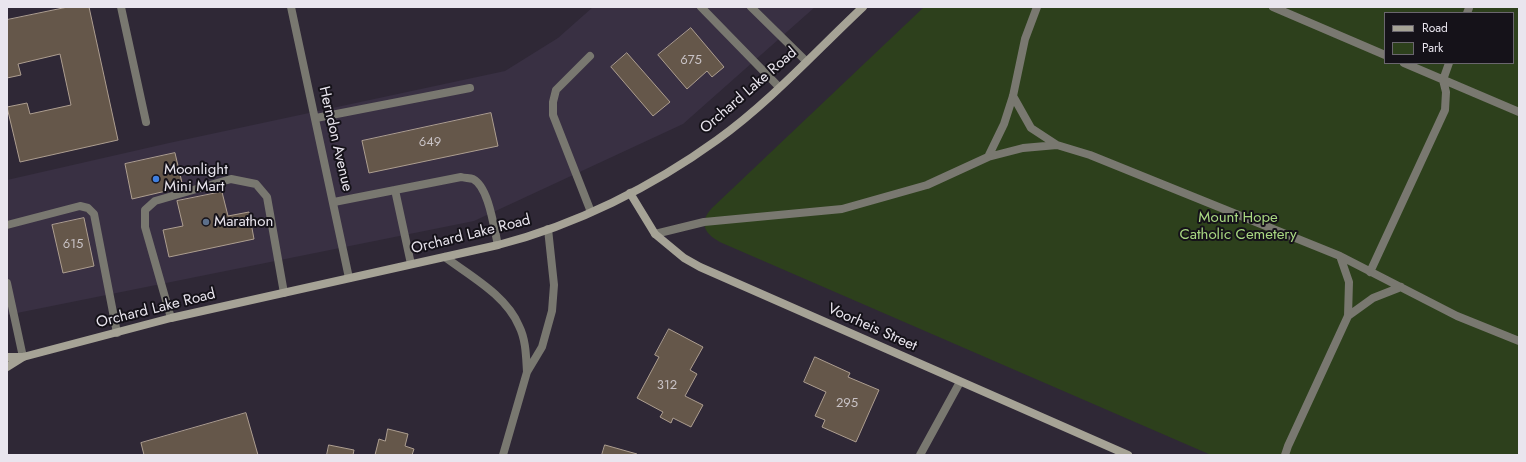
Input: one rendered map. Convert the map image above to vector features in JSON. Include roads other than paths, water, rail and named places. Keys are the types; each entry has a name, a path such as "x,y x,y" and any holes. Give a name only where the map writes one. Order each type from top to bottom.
{"main road":[{"name":"Orchard Lake Road","path":"7,357 23,357 170,318 498,245 524,238 591,212 672,170 718,139 779,87 862,7"},
{"name":"Voorheis Street","path":"630,193 655,234 684,258 700,267 1128,455"},
{"name":"Orchard Lake Road","path":"7,367 23,357"}],"street":[{"path":"122,7 146,122"},
{"name":"Herndon Avenue","path":"291,7 334,202 349,278"},
{"path":"701,7 779,87"},
{"path":"751,7 806,61"},
{"path":"988,157 1004,124 1013,96 1025,39 1037,7"},
{"path":"1273,7 1384,55"},
{"path":"590,56 556,90 553,115 591,212"},
{"path":"1406,64 1519,112"},
{"path":"1370,272 1445,110 1446,92 1443,80 1449,64"},
{"path":"316,118 470,88"},
{"path":"1013,96 1031,128 1057,145 1090,155 1340,256 1458,316 1519,341"},
{"path":"655,234 704,222 842,209 927,185 988,157 1023,148 1057,145"},
{"path":"334,202 461,177 473,179 482,187 498,245"},
{"path":"170,318 145,227 145,210 155,201 231,179 256,184 267,197 284,293"},
{"path":"396,190 411,264"},
{"path":"7,225 80,206 88,208 94,214 117,332"},
{"path":"503,455 527,372 542,346 554,301 554,285 548,229"},
{"path":"445,256 497,297 514,316 523,337 527,372"},
{"path":"1285,455 1348,316 1349,282 1340,256"},
{"path":"7,283 23,357"},
{"path":"1348,316 1373,298 1401,287"},
{"path":"920,455 960,382"}],"place":[{"name":"Moonlight Mini Mart","path":"156,179"},
{"name":"Marathon","path":"206,222"}],"park label":[{"name":"Mount Hope Catholic Cemetery","path":"1238,226"}]}
